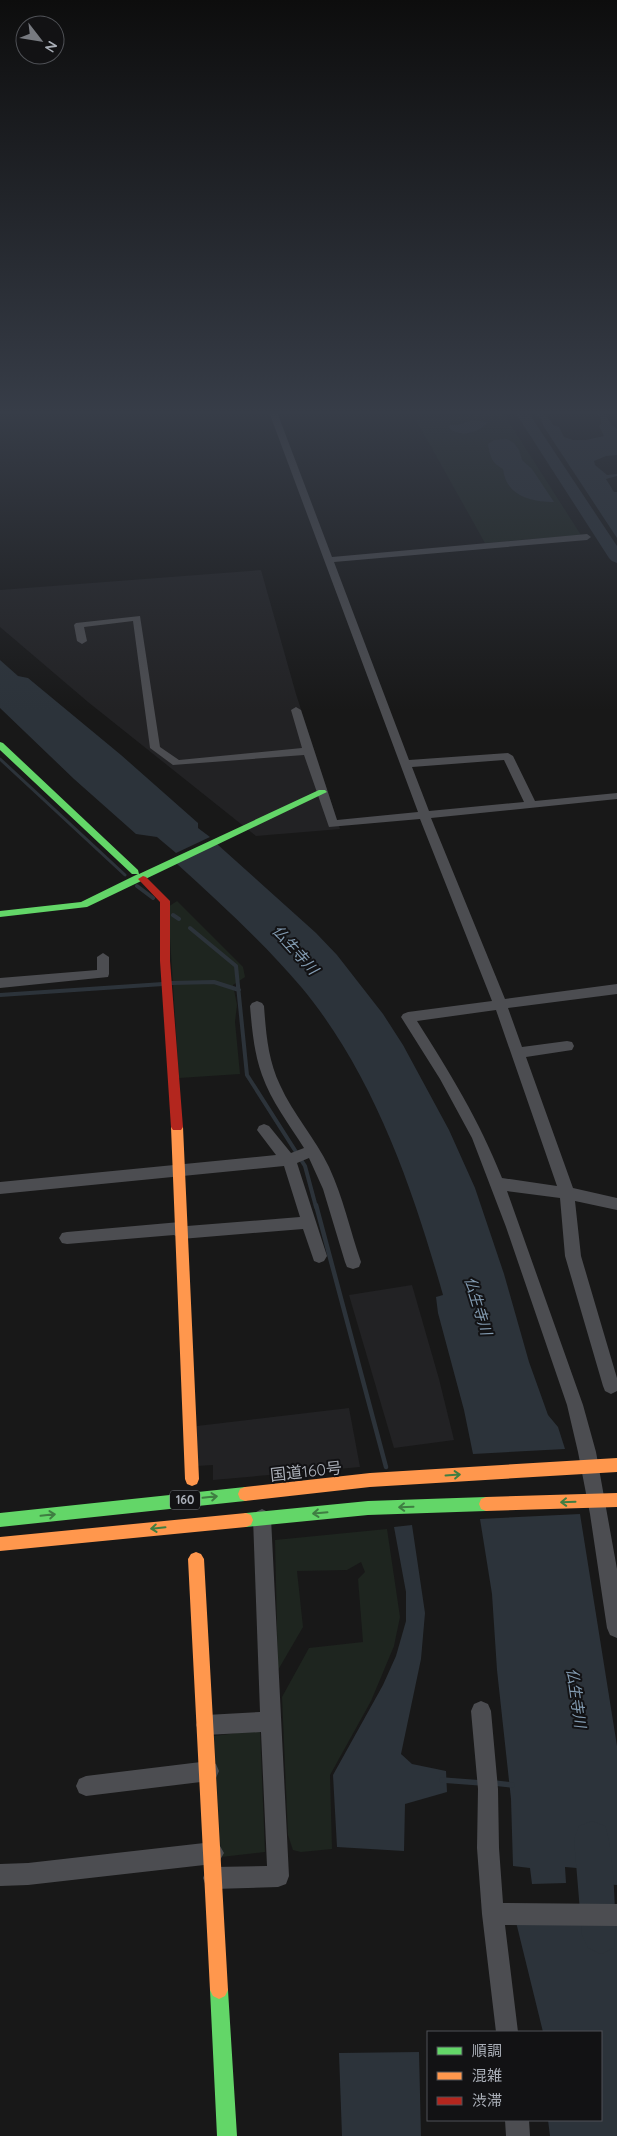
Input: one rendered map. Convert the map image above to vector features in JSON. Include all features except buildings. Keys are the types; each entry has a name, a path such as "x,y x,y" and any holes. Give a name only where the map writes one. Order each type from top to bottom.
{"main road":[{"path":"0,745 165,901 165,961 174,1073 192,1479"},
{"path":"0,914 83,904 227,834 322,792"},
{"name":"国道160号","path":"0,1520 370,1480 617,1465"},
{"name":"160","path":"0,1544 368,1508 617,1500"},
{"path":"196,1560 209,1771 227,2136"}],"street":[{"path":"310,512 424,814 500,1004 567,1193 573,1256 610,1386"},
{"path":"328,560 587,537"},
{"path":"82,640 79,625 137,618 155,748 177,763 308,751"},
{"path":"296,710 333,824 617,796"},
{"path":"406,764 508,756 531,804"},
{"path":"0,983 103,974 103,957"},
{"path":"617,989 408,1017 445,1076 479,1138 514,1228 575,1405 598,1514 617,1628"},
{"path":"257,1006 259,1042 267,1069 277,1094 313,1151 326,1178 353,1262"},
{"path":"518,1053 567,1046"},
{"path":"264,1130 292,1167 319,1256"},
{"path":"0,1188 288,1160 313,1151"},
{"path":"496,1183 567,1193 617,1204"},
{"path":"67,1238 310,1222"},
{"path":"214,1878 278,1876 262,1518"},
{"path":"481,1711 488,1790 488,1848 493,1914 507,2031"},
{"path":"206,1725 270,1722"},
{"path":"86,1786 209,1771"},
{"path":"0,1875 28,1874 213,1852"},
{"path":"493,1914 617,1915"},
{"path":"517,2121 518,2136"}],"shaded area":[{"path":"467,512 566,512 581,535 485,543"},
{"path":"261,570 296,694 340,829 256,836 88,702 0,627 0,590"},
{"path":"177,901 243,967 245,977 233,985 237,1005 235,1022 240,1074 179,1078 168,907"},
{"path":"412,1285 454,1440 394,1448 349,1295"},
{"path":"349,1408 360,1467 213,1480 213,1465 197,1466 197,1426"},
{"path":"387,1529 400,1617 394,1646 371,1701 330,1775 332,1849 301,1852 293,1850 288,1835 282,1697 309,1648 363,1642 358,1579 365,1572 361,1562 347,1570 297,1571 303,1627 278,1670 275,1540"},
{"path":"260,1730 265,1852 221,1857 214,1736"}],"water":[{"path":"600,512 617,512 617,538"},
{"path":"0,660 18,676 28,678 121,755 198,823 198,828 210,837 176,853 157,837 136,834 74,779 0,708"},
{"path":"217,844 316,933 337,955 383,1014 403,1045 449,1130 475,1188 504,1274 529,1362 548,1415 558,1427 565,1449 473,1454 464,1410 438,1313 436,1297 443,1295 404,1174 388,1134 350,1058 328,1022 302,988 257,939 176,863"},
{"path":"580,1514 617,1746 617,1885 602,1884 600,1870 565,1867 566,1883 532,1884 530,1868 513,1866 511,1799 497,1670 492,1594 480,1519"},
{"path":"412,1525 425,1613 421,1659 401,1754 412,1764 446,1771 447,1792 405,1804 404,1851 337,1847 333,1775 383,1685 396,1656 406,1621 406,1592 394,1527"},
{"path":"516,1922 617,1924 617,2136 550,2136 548,2121 602,2121 602,2031 543,2031"},
{"path":"419,2052 421,2136 342,2136 339,2053"}],"waterway":[{"path":"587,512 617,558"},
{"path":"0,759 125,875"},
{"path":"137,886 153,898"},
{"path":"173,915 179,919"},
{"path":"190,928 236,966 238,990"},
{"path":"172,983 214,982 238,990"},
{"path":"0,995 163,984"},
{"path":"238,990 247,1075 305,1166 316,1207"},
{"path":"316,1205 386,1467"},
{"path":"442,1780 482,1783"},
{"path":"494,1783 512,1785"},
{"name":"仏生寺川","path":"592,1839 601,1935"}],"traffic: fast":[{"path":"0,745 135,872"},
{"path":"0,914 83,905 227,835 322,792"},
{"path":"0,1520 245,1494"},
{"path":"246,1520 368,1508 486,1504"},
{"path":"219,1990 227,2136"}],"traffic: slow":[{"path":"177,1127 192,1479"},
{"path":"245,1494 370,1480 617,1465"},
{"path":"486,1504 617,1500"},
{"path":"0,1544 246,1520"},
{"path":"196,1559 219,1990"}],"traffic: jam":[{"path":"143,879 165,901 165,961 177,1127"}]}
